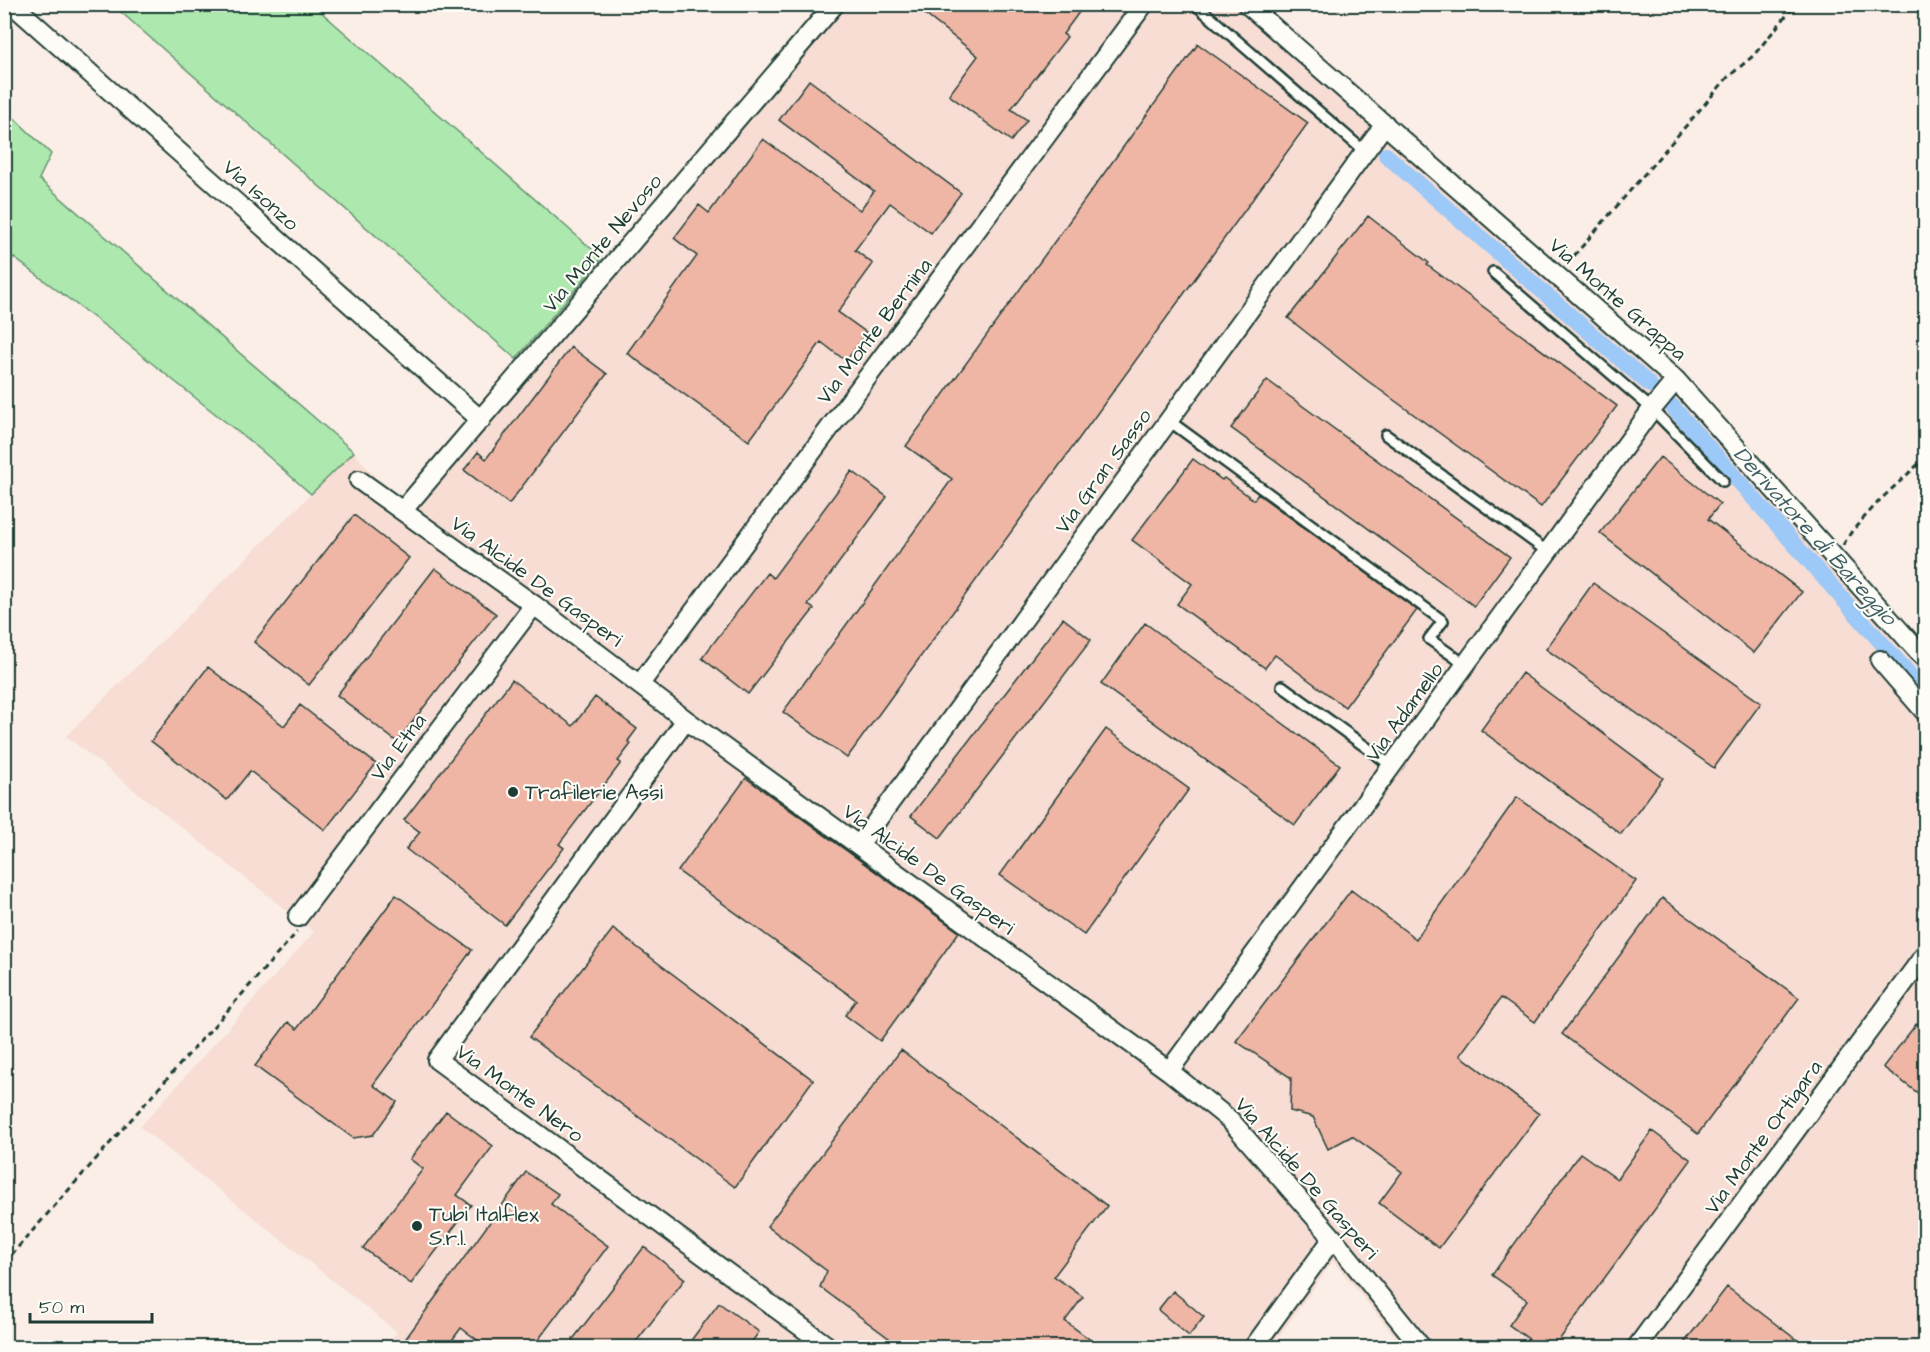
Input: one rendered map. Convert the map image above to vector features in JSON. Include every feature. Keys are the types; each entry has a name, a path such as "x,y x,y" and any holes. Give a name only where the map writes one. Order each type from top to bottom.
{"street":[{"name":"Via Isonzo","path":"12,4 481,420"},
{"name":"Via Monte Nevoso","path":"403,510 835,4"},
{"name":"Via Monte Bernina","path":"640,684 1143,4"},
{"name":"Via Monte Grappa","path":"1247,4 1676,380 1926,660"},
{"name":"Via Gran Sasso","path":"859,845 1385,124"},
{"name":"Via Adamello","path":"1169,1071 1676,380"},
{"name":"Via Alcide De Gasperi","path":"359,480 534,605 686,720 1169,1071 1230,1120 1333,1238 1422,1347"},
{"name":"Via Etna","path":"298,917 534,605"},
{"path":"1880,660 1926,713"},
{"name":"Via Monte Nero","path":"686,720 436,1060 831,1347"},
{"name":"Via Monte Ortigara","path":"1636,1347 1926,953"},
{"path":"1253,1347 1333,1238"}],"lane":[{"path":"1195,4 1364,151"},
{"path":"1493,272 1659,401 1723,481"},
{"path":"1168,420 1443,621 1429,639 1466,665"},
{"path":"1386,435 1548,552"},
{"path":"1282,686 1392,766"}],"path":[{"path":"1558,275 1728,77 1753,56 1796,4"},
{"path":"1832,554 1841,547 1851,531 1880,500 1926,457"},
{"path":"4,1263 302,927 298,917"}],"shaded area":[{"path":"835,5 1242,5 1688,400 1925,666 1925,1347 1404,1347 1333,1261 1271,1347 385,1347 397,1332 140,1127 314,932 66,736 354,452 402,510"}],"green space":[{"path":"113,5 313,5 602,258 516,359"},
{"path":"4,108 51,154 39,179 354,452 311,494 262,451 109,329 5,251"}],"building":[{"path":"912,4 1085,4 1063,34 1067,37 1011,109 1027,120 1011,141 949,95 978,56"},
{"path":"1198,44 1308,123 847,758 783,712 952,479 906,446"},
{"path":"809,80 961,193 931,233 890,203 855,250 873,264 838,312 867,333 846,361 821,342 749,441 627,353 697,256 674,238 699,205 709,213 763,139 860,210 874,191 779,120"},
{"path":"1368,216 1429,263 1427,265 1617,406 1541,507 1365,379 1288,318"},
{"path":"571,347 607,374 509,504 464,470 478,452 486,459"},
{"path":"1267,380 1510,557 1474,606 1231,428"},
{"path":"1660,457 1720,504 1708,519 1802,592 1754,653 1600,533"},
{"path":"1193,459 1254,500 1258,494 1417,610 1345,707 1275,655 1265,668 1177,604 1192,584 1132,540"},
{"path":"852,471 887,497 808,605 814,609 748,694 702,658 767,573 773,578"},
{"path":"354,515 409,558 309,685 254,642"},
{"path":"435,568 496,614 397,742 337,695"},
{"path":"1593,583 1761,703 1714,768 1546,649"},
{"path":"1063,618 1091,640 940,838 911,816"},
{"path":"1145,623 1340,765 1295,825 1101,684"},
{"path":"208,667 284,726 300,705 376,764 325,830 250,771 227,800 151,741"},
{"path":"1522,673 1663,778 1621,834 1481,730"},
{"name":"Trafilerie Assi","path":"512,680 573,726 595,697 637,729 628,741 631,744 618,761 621,763 559,844 564,848 505,925 406,849 420,832 404,820"},
{"path":"1106,729 1189,789 1084,935 1000,875"},
{"path":"746,778 959,932 880,1041 845,1015 856,1000 678,871"},
{"path":"1517,797 1636,881 1535,1022 1501,998 1460,1055 1539,1114 1439,1248 1379,1203 1402,1172 1352,1136 1328,1149 1313,1117 1290,1111 1291,1078 1236,1041 1351,890 1416,939"},
{"path":"396,895 472,950 373,1085 397,1102 373,1135 353,1138 255,1066 288,1022 297,1029"},
{"path":"1662,898 1799,998 1698,1134 1562,1034"},
{"path":"613,929 813,1080 735,1187 529,1037"},
{"path":"1917,1023 1926,1030 1926,1099 1883,1067"},
{"path":"901,1050 1107,1206 1054,1276 1083,1297 1065,1321 1100,1347 901,1347 820,1287 827,1271 767,1226"},
{"name":"Tubi Italflex S.r.l.","path":"446,1111 493,1146 457,1195 471,1205 411,1284 363,1248 423,1169 410,1159"},
{"path":"1652,1131 1691,1160 1554,1347 1540,1347 1509,1325 1527,1300 1492,1275 1580,1153 1617,1179"},
{"path":"526,1172 558,1194 551,1204 608,1246 533,1347 487,1347 461,1328 447,1347 413,1347 404,1341"},
{"path":"644,1247 685,1279 632,1347 567,1347"},
{"path":"1727,1287 1806,1347 1681,1347"},
{"path":"1173,1291 1204,1317 1189,1336 1158,1310"},
{"path":"719,1303 759,1332 748,1347 686,1347"}],"waterway":[{"name":"Derivatore di Bareggio","path":"1386,155 1650,385"},
{"name":"Derivatore di Bareggio","path":"1672,406 1926,693"}],"place":[{"name":"Trafilerie Assi","path":"513,792"},
{"name":"Tubi Italflex S.r.l.","path":"417,1226"}]}
